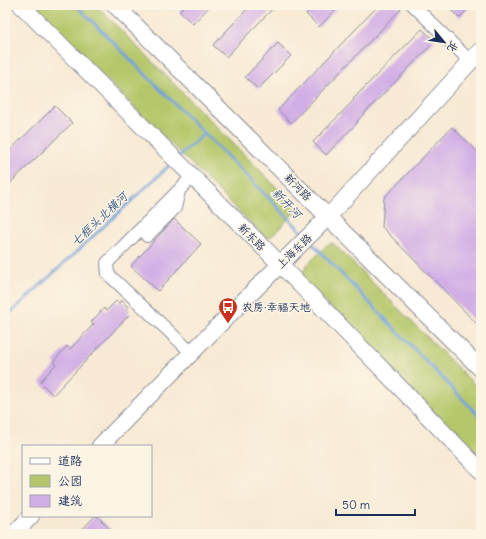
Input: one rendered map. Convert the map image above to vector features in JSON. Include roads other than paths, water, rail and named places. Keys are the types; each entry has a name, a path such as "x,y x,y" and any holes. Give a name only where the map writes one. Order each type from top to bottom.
{"street":[{"name":"新东路","path":"21,5 280,264 481,471"},
{"name":"新河路","path":"116,5 481,369"},
{"path":"413,5 476,56"},
{"name":"上海东路","path":"101,445 328,217 476,56"},
{"path":"189,174 179,190 107,263 108,274 192,353"},
{"path":"147,236 175,208 179,190"},
{"path":"14,534 30,517"}],"waterway":[{"name":"新开河","path":"76,5 304,234"},
{"name":"七框头北横河","path":"179,156 205,133"},
{"name":"七框头北横河","path":"5,318 172,163"},
{"name":"新开河","path":"310,241 481,418"}],"place":[{"name":"农房·幸福天地","path":"228,324"}]}
